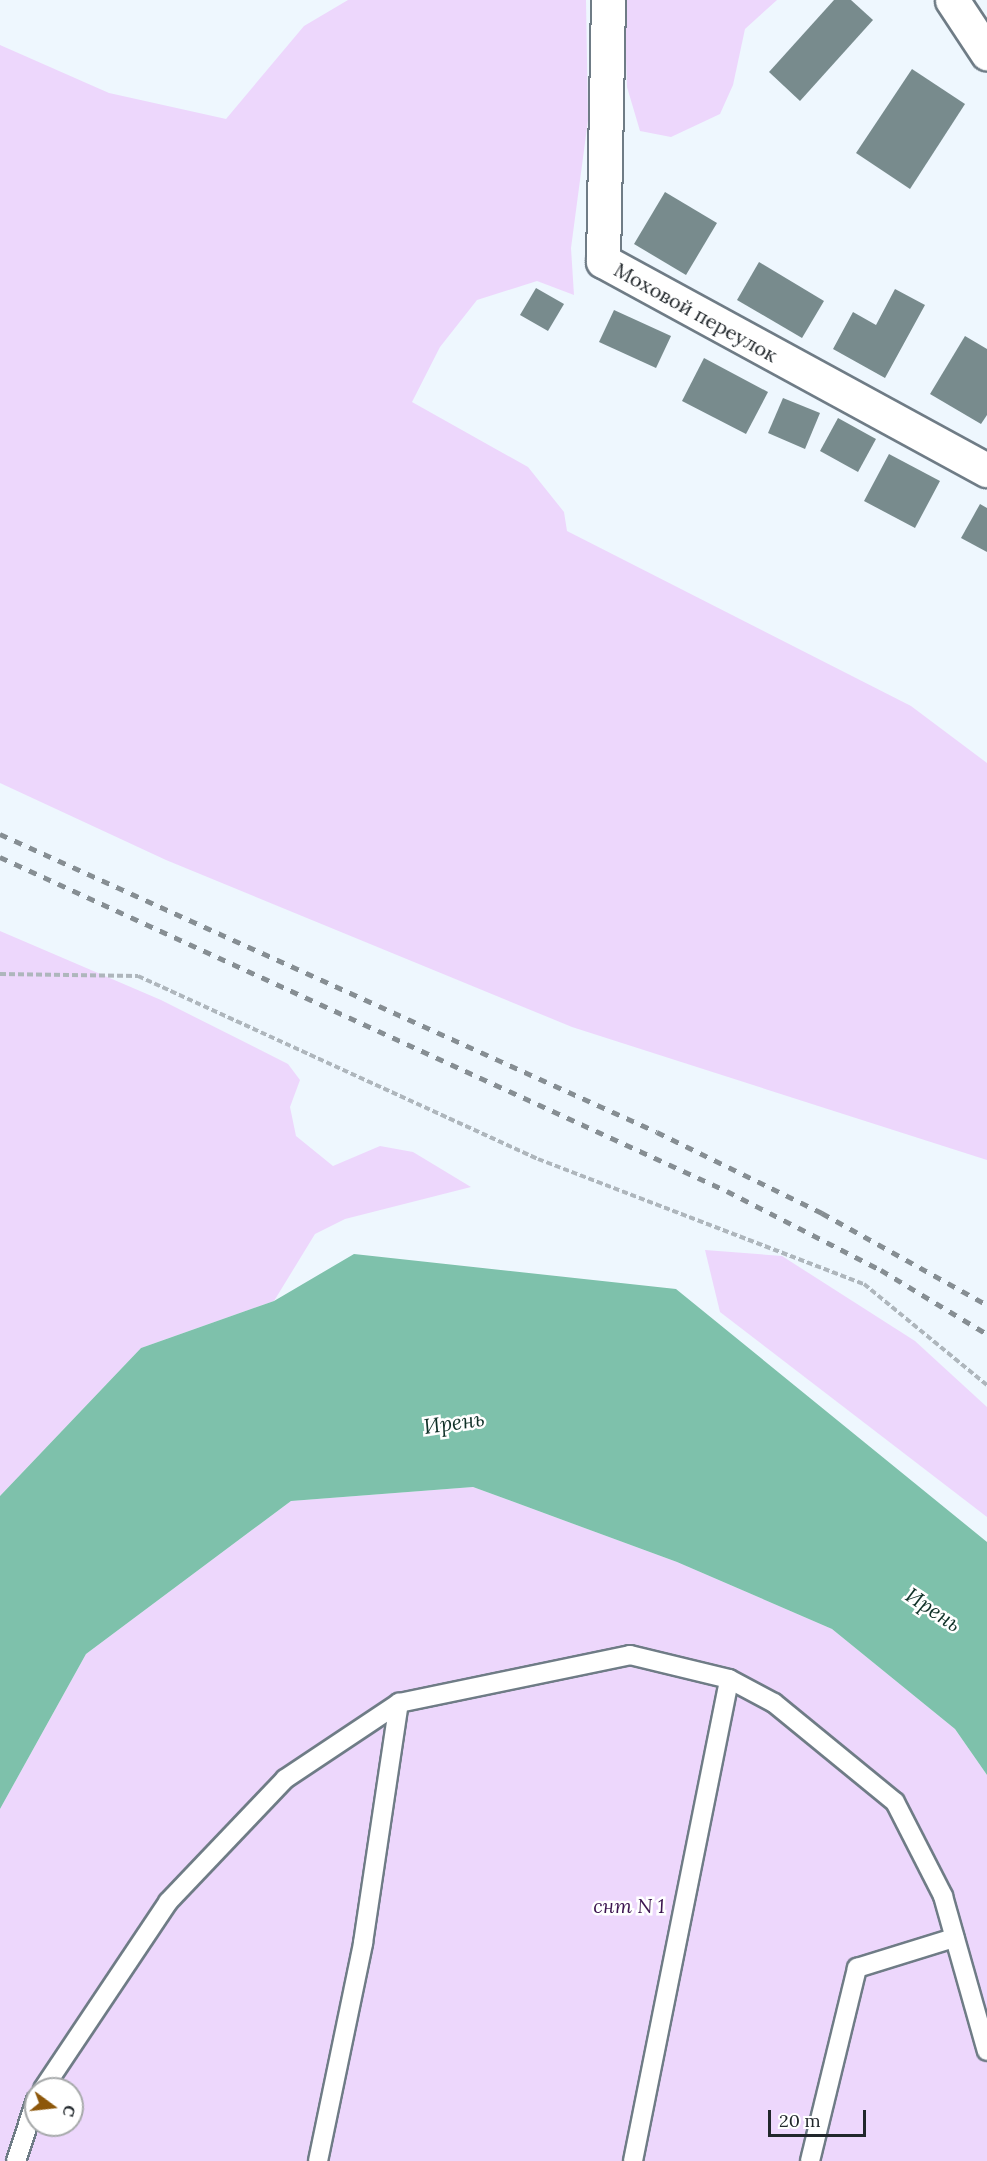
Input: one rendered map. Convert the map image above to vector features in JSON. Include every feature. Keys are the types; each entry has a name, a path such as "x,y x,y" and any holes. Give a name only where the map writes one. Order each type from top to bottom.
{"street":[{"name":"Моховой переулок","path":"608,0 603,261 987,470"},
{"path":"952,0 987,53"}],"lane":[{"path":"51,2077 168,1902 285,1779 399,1703 630,1655 729,1679 774,1704 896,1802 942,1896 987,2051"},
{"path":"633,2161 729,1679"},
{"path":"318,2161 363,1943 399,1703"},
{"path":"810,2161 857,1968 954,1938"},
{"path":"16,2161 24,2137"}],"path":[{"path":"0,974 138,976 537,1158 864,1284 987,1385"}],"green space":[{"path":"348,0 586,0 588,120 571,248 574,295 537,281 477,300 440,347 412,402 528,467 564,512 567,531 911,706 987,763 987,1160 572,1027 166,860 0,783 0,45 109,93 226,119 304,26"},
{"path":"624,0 777,0 745,29 733,85 720,114 671,137 640,131 627,87"},
{"path":"0,931 161,1000 288,1064 300,1080 290,1107 296,1136 333,1166 380,1146 413,1152 471,1187 345,1219 315,1234 274,1301 141,1348 0,1496"},
{"path":"705,1250 782,1256 915,1341 987,1407 987,1517 720,1312"},
{"name":"снт N 1","path":"473,1487 677,1562 832,1629 955,1729 987,1775 987,2161 0,2161 0,1809 86,1654 291,1501"}],"water":[{"name":"Ирень","path":"354,1254 676,1289 987,1542 987,1775 955,1729 832,1629 677,1562 473,1487 291,1501 86,1654 0,1809 0,1496 141,1348 274,1301"}],"building":[{"path":"834,0 851,0 873,20 800,101 769,72"},
{"path":"912,69 965,104 910,189 856,153"},
{"path":"665,192 717,223 686,275 634,244"},
{"path":"759,262 824,301 802,338 737,300"},
{"path":"536,288 564,304 548,331 520,315"},
{"path":"895,289 925,305 885,378 833,349 853,312 876,325"},
{"path":"614,310 671,336 656,368 599,342"},
{"path":"965,336 987,349 987,415 981,424 930,394"},
{"path":"704,358 768,392 746,434 682,401"},
{"path":"783,398 820,413 805,449 768,433"},
{"path":"838,418 876,439 858,472 820,451"},
{"path":"889,454 940,481 915,528 864,501"},
{"path":"980,504 987,508 987,552 961,538"}],"railway":[{"path":"0,834 657,1132 822,1213 987,1305"},
{"path":"0,857 727,1191 881,1270 987,1334"}]}
